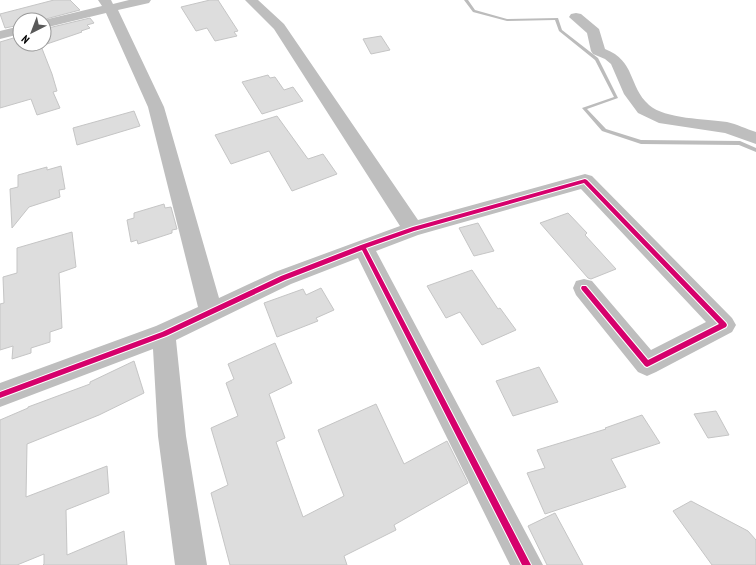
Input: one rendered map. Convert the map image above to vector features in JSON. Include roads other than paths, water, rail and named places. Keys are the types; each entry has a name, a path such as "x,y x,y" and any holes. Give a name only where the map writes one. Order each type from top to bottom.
{"street":[{"path":"52,21 106,4 145,0"},
{"path":"251,0 279,27 413,229"},
{"path":"106,4 156,107 212,311"},
{"path":"576,17 594,32 598,51 610,56 617,62 632,94 644,109 665,119 728,128 756,138"},
{"path":"0,35 12,32"},
{"path":"0,395 164,334 283,278 363,247 413,229 585,181 724,325 647,364 584,288"},
{"path":"363,247 527,565"},
{"path":"164,334 172,436 191,565"}],"waterway":[{"path":"466,0 474,11 507,20 557,19 560,30 597,59 616,98 584,108 604,130 641,142 740,143 756,150"}]}
